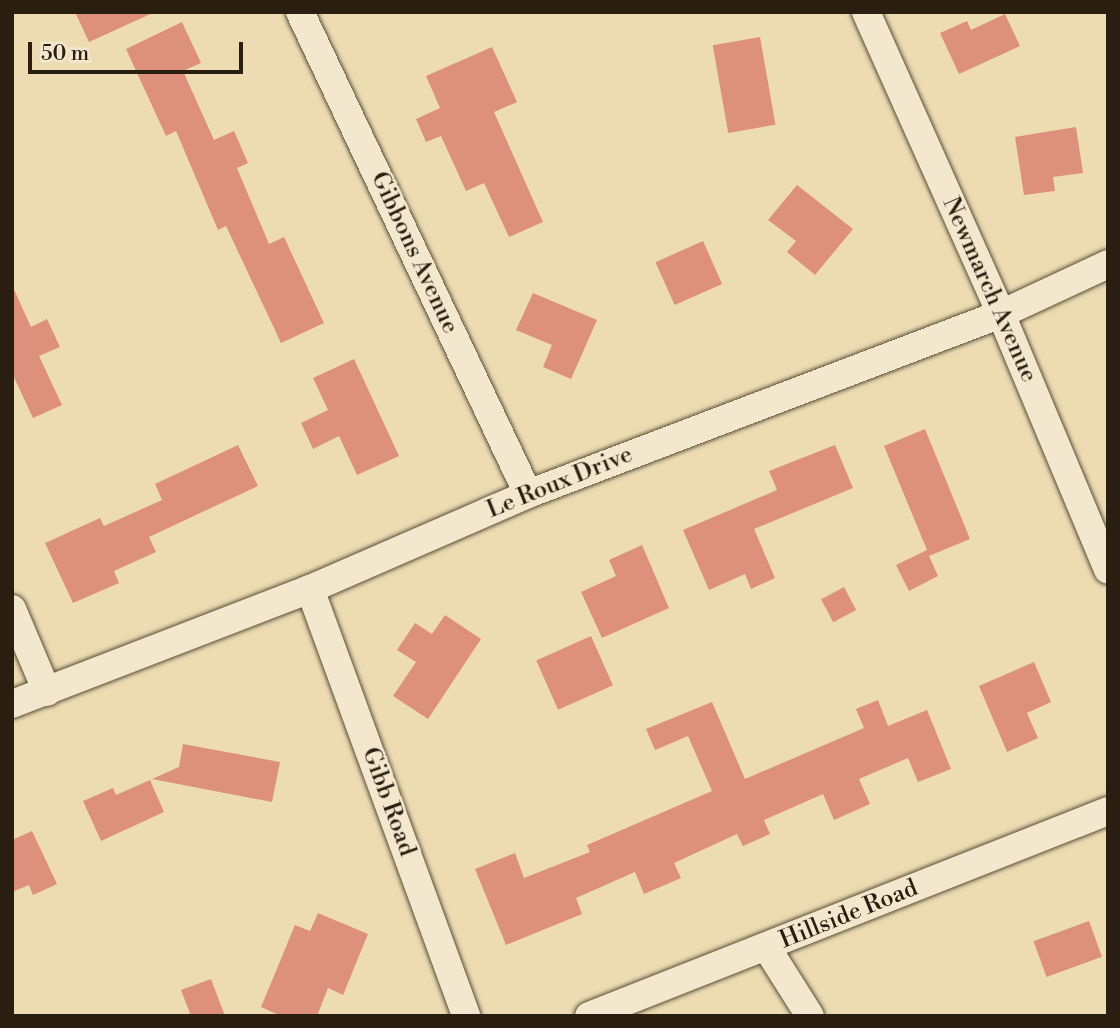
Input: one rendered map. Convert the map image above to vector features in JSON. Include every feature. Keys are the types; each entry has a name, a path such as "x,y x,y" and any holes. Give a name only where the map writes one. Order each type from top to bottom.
{"street":[{"name":"Gibbons Avenue","path":"300,12 528,494"},
{"name":"Newmarch Avenue","path":"866,12 1001,314 1108,570"},
{"name":"Le Roux Drive","path":"12,704 310,589 528,494 1001,314 1108,264"},
{"name":"Gibb Road","path":"310,589 466,1016"},
{"path":"12,609 47,692"},
{"name":"Hillside Road","path":"589,1016 767,948 1108,811"},
{"path":"767,948 810,1016"}],"building":[{"path":"75,12 155,12 89,42"},
{"path":"1005,14 1020,46 959,74 940,33 967,21 971,30"},
{"path":"182,22 201,63 183,71 214,140 234,131 248,163 237,168 269,244 284,237 324,323 281,343 226,226 218,230 176,131 166,136 126,49"},
{"path":"760,37 775,125 728,133 713,45"},
{"path":"492,47 517,102 494,112 543,222 509,237 484,183 466,191 441,136 426,142 416,119 440,108 426,76"},
{"path":"1076,127 1083,173 1053,177 1055,191 1024,195 1015,137"},
{"path":"797,185 853,229 815,275 787,252 796,241 768,220"},
{"path":"703,241 722,284 675,305 655,262"},
{"path":"12,285 31,327 47,319 60,347 39,356 62,405 33,418 12,373"},
{"path":"533,293 597,320 571,379 543,367 552,345 516,330"},
{"path":"354,359 399,456 357,475 339,436 313,449 301,423 328,410 313,378"},
{"path":"925,429 970,539 929,556 938,576 909,591 896,565 927,550 884,446"},
{"path":"238,445 258,486 149,537 156,552 114,571 119,583 73,603 45,543 100,518 104,526 162,500 155,484"},
{"path":"835,445 853,488 754,529 775,578 751,589 745,574 709,590 683,530 777,490 769,471"},
{"path":"642,545 669,608 602,638 581,592 616,576 609,560"},
{"path":"844,587 856,610 833,622 821,599"},
{"path":"445,615 481,639 428,719 393,696 416,662 397,650 415,623 432,634"},
{"path":"591,636 613,685 558,710 536,660"},
{"path":"1034,662 1051,702 1027,713 1038,738 1007,752 979,686"},
{"path":"878,700 888,726 927,710 951,769 918,782 908,758 859,779 870,804 834,820 823,794 764,820 770,834 743,846 737,834 674,863 681,878 644,894 635,872 576,898 582,914 506,945 475,869 515,853 524,878 590,852 587,845 712,791 688,736 655,750 646,729 712,702 745,779 864,728 856,709"},
{"path":"183,744 280,762 272,802 152,779 179,767"},
{"path":"150,780 164,812 101,841 83,801 113,788 116,795"},
{"path":"32,831 57,884 33,895 29,885 12,892 12,840"},
{"path":"318,913 368,934 343,995 328,988 317,1016 281,1016 261,1007 295,925 310,931"},
{"path":"1089,921 1102,957 1047,977 1034,941"},
{"path":"211,979 225,1016 191,1016 181,990"}]}
